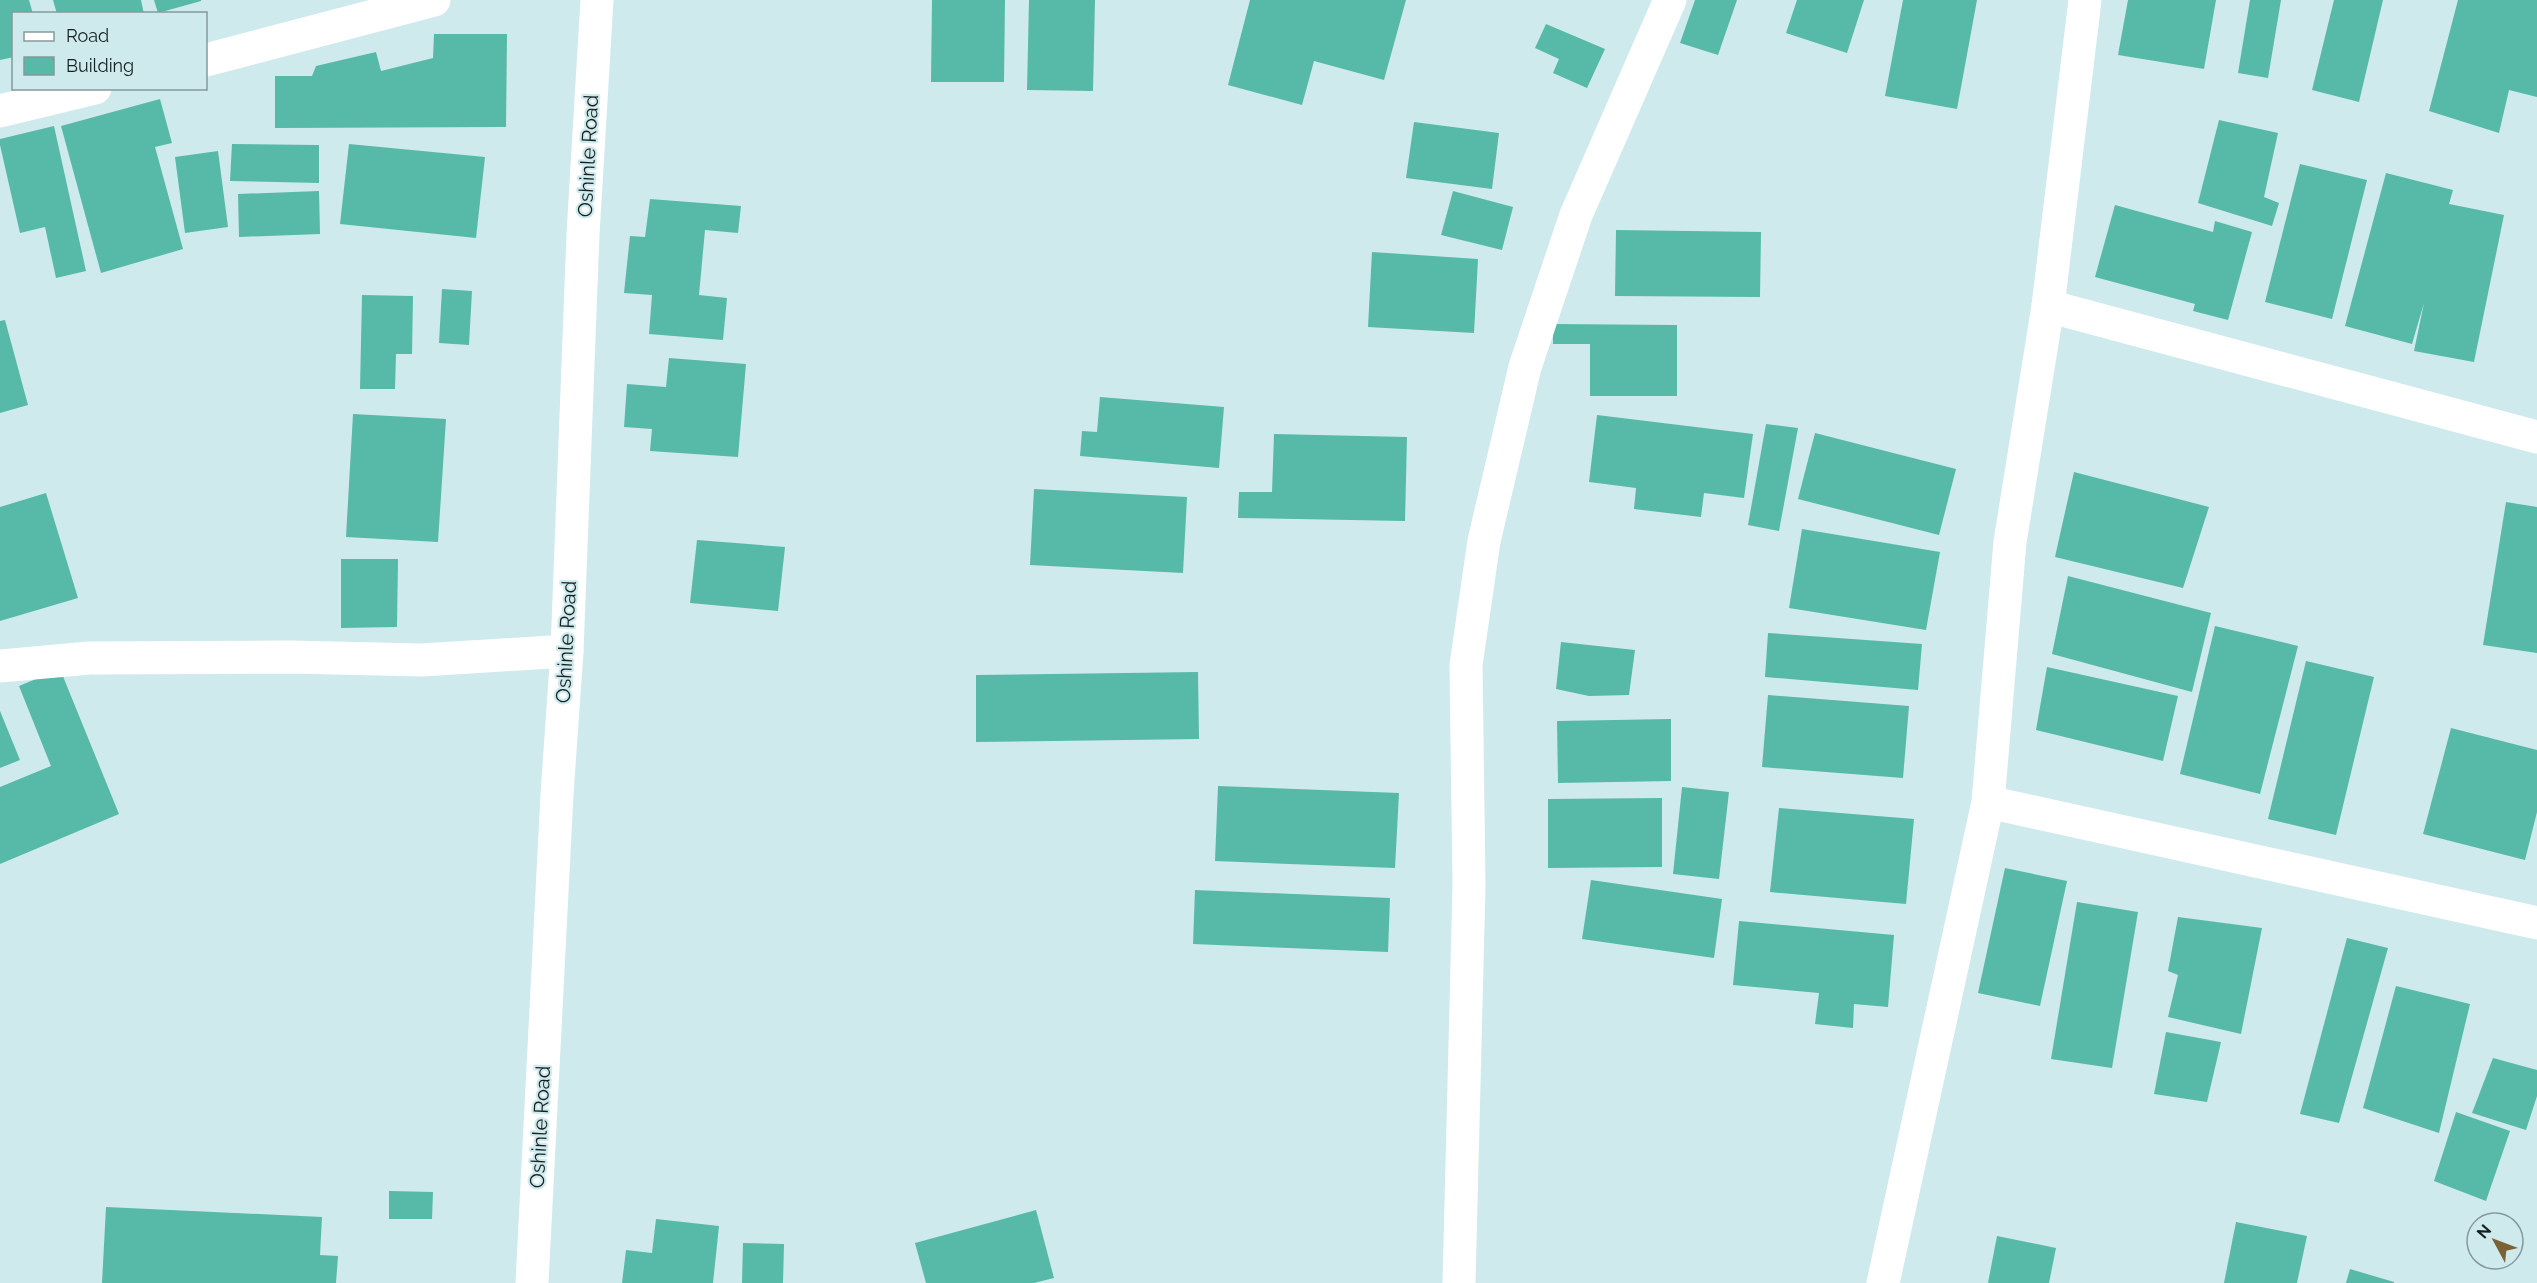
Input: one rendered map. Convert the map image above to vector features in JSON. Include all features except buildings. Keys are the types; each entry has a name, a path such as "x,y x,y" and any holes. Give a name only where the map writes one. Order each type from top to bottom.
{"street":[{"path":"207,60 434,0"},
{"name":"Oshinle Road","path":"532,1283 557,794 567,651 583,234 597,0"},
{"path":"1459,1283 1469,885 1466,665 1484,542 1525,367 1576,215 1670,0"},
{"path":"1883,1283 1988,802 2010,542 2048,306 2085,0"},
{"path":"0,111 87,90"},
{"path":"2048,306 2537,437"},
{"path":"0,666 88,658 246,657 422,660 567,651"},
{"path":"1988,802 2537,923"}]}
